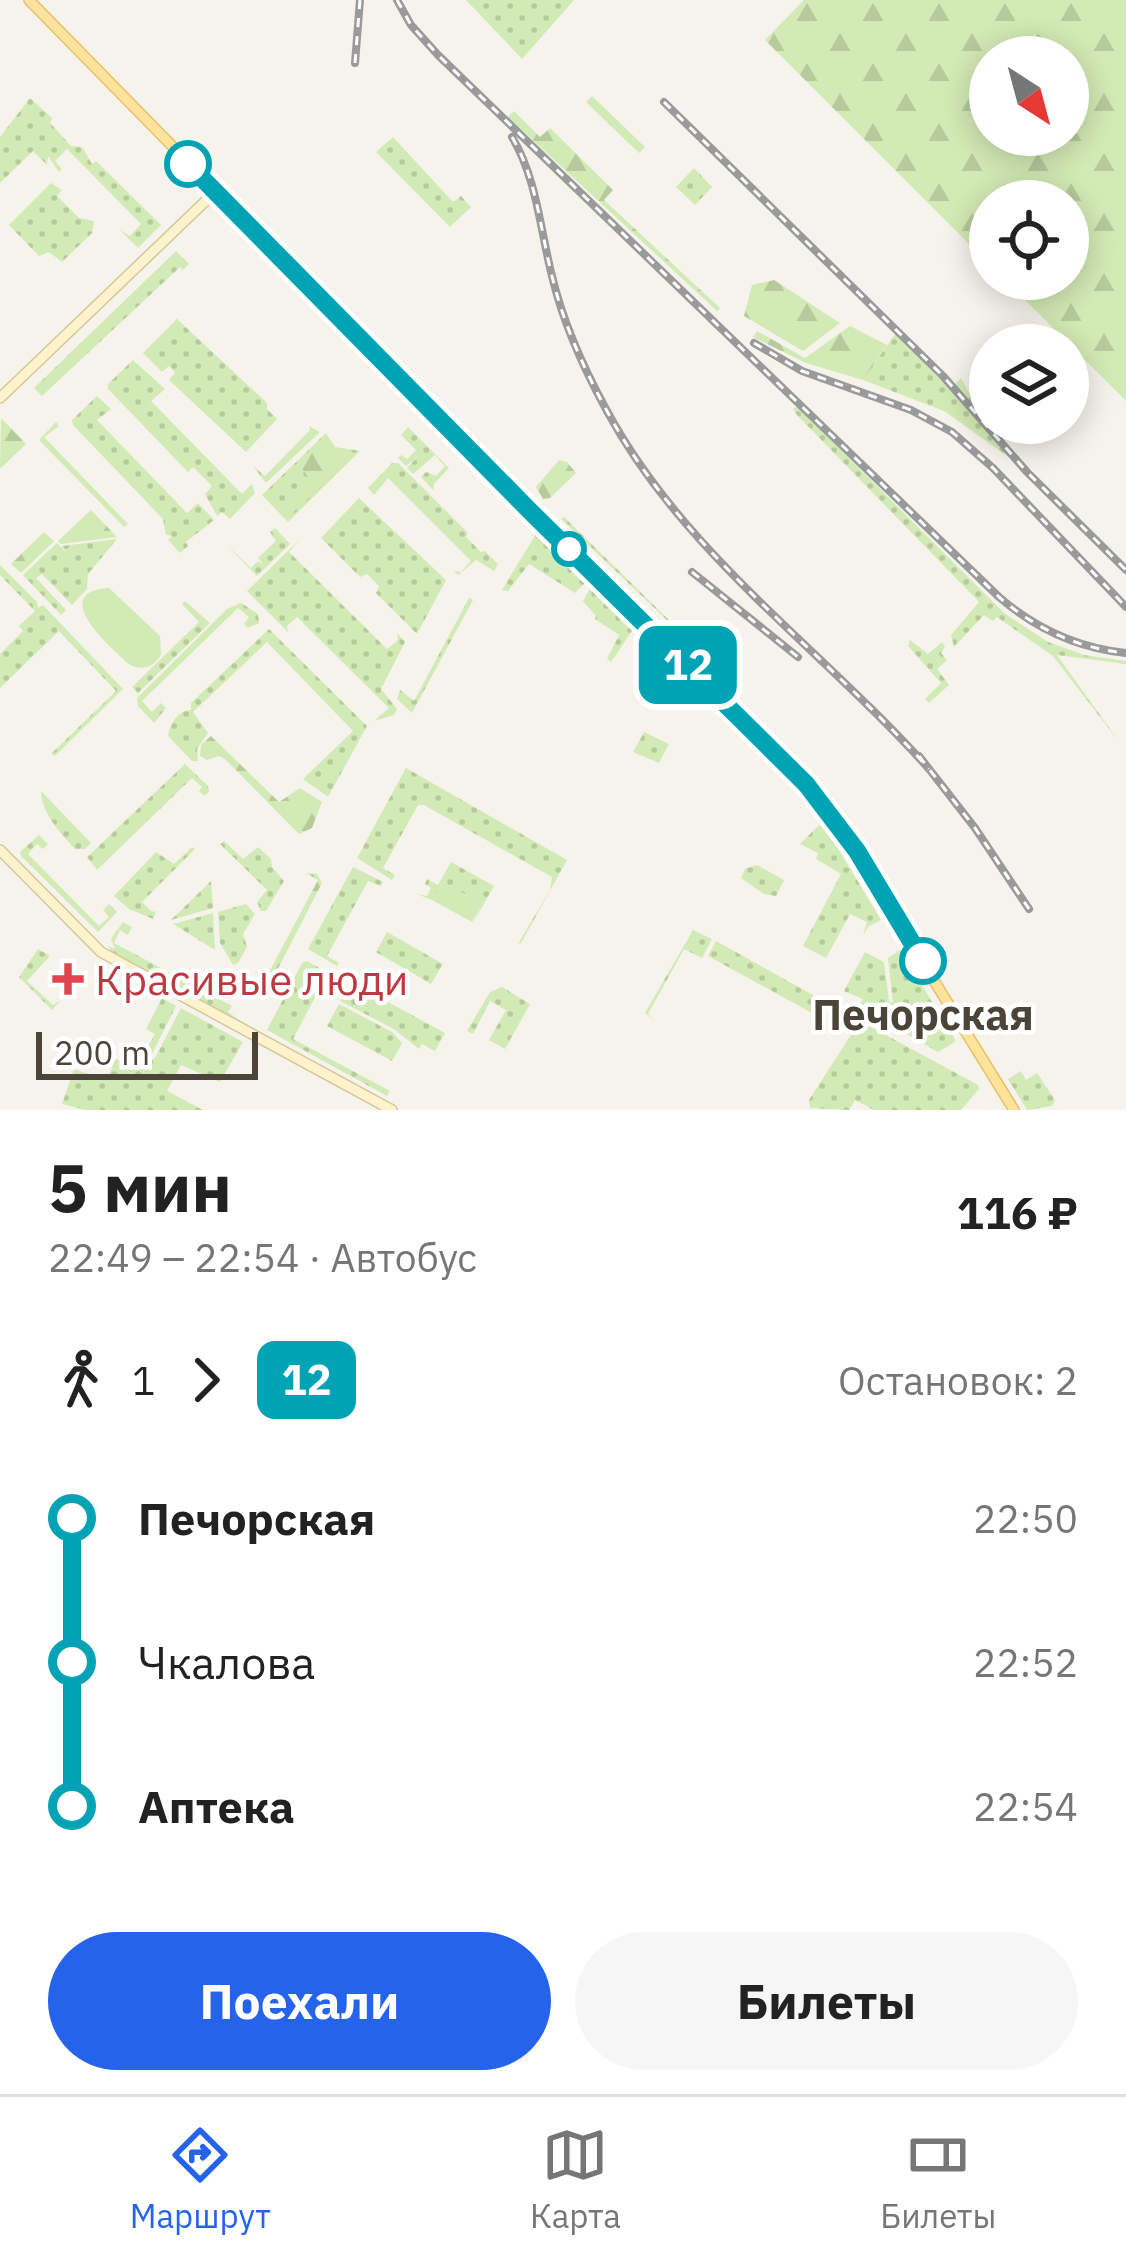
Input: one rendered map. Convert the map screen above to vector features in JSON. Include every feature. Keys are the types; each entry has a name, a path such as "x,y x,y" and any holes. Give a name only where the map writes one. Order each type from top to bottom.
{"main road":[{"path":"29,0 214,192 824,803 1014,1110"}],"street":[{"path":"0,398 214,192"},
{"path":"0,850 101,952 392,1110"}],"green space":[{"path":"466,0 574,0 522,59"},
{"path":"804,0 1126,0 1126,401 1089,364 1089,324 1049,324 1025,300 1089,300 1089,180 969,180 969,244 765,40"},
{"path":"592,96 645,147 639,153 586,102"},
{"path":"30,98 52,118 50,123 71,146 82,147 92,164 96,161 161,225 138,248 120,230 130,236 141,224 67,149 55,161 62,169 59,172 48,156 47,165 33,151 0,183 0,137"},
{"path":"514,111 540,137 550,128 613,190 604,200 720,308 717,311 508,117"},
{"path":"393,137 453,202 461,196 471,207 450,227 376,152"},
{"path":"694,168 712,187 695,205 676,187"},
{"path":"51,183 62,190 57,196 79,218 94,221 92,233 62,262 49,252 39,256 9,225"},
{"path":"176,251 189,264 183,270 180,267 42,396 34,388"},
{"path":"774,280 840,323 803,351 744,316 752,285"},
{"path":"177,319 267,403 277,419 246,452 169,380 175,373 169,366 162,372 143,353"},
{"path":"850,326 887,345 863,380 806,363 753,337 757,331 805,358"},
{"path":"895,334 969,407 969,429 944,411 863,380"},
{"path":"133,360 165,389 151,401 242,494 252,484 255,493 230,519 222,512 217,516 205,494 212,486 193,467 188,472 108,389"},
{"path":"961,378 969,402 954,385"},
{"path":"97,396 111,409 97,420 187,513 198,503 214,520 186,542 188,546 180,553 168,540 172,536 166,535 163,519 73,425 72,420"},
{"path":"798,407 1004,613 1048,642 1084,655 1126,661 1057,655 1120,743 1053,656 997,617 993,621 984,615 954,647 951,635 979,602 796,414 793,408"},
{"path":"1,418 26,444 1,468 0,467"},
{"path":"56,422 59,426 44,437 128,524 124,527 39,440"},
{"path":"309,426 320,432 266,483 253,466 265,476"},
{"path":"408,427 449,468 433,490 421,477 426,472 436,476 445,466 435,455 413,474 407,468 419,455 406,466 398,458 407,459 416,450 401,435"},
{"path":"326,433 335,447 360,451 288,522 262,495"},
{"path":"327,437 335,451 355,455 286,519 282,516 314,485 298,463"},
{"path":"990,444 1001,444 1017,463"},
{"path":"559,460 576,473 543,499 536,487"},
{"path":"392,463 398,463 468,533 466,537 498,564 494,571 476,560 458,575 454,571 461,572 471,561 388,478 374,495 368,488"},
{"path":"359,498 446,580 417,634 376,593 379,586 367,574 360,577 321,538"},
{"path":"91,510 117,537 61,544 58,541"},
{"path":"564,517 732,682 561,519"},
{"path":"275,528 290,544 257,576 224,542 251,568 258,561 263,565 258,558 276,541 270,532"},
{"path":"44,532 54,541 21,573 11,564"},
{"path":"536,534 586,582 575,593 529,564 508,591 502,590"},
{"path":"117,539 88,574 87,589 72,605 42,574 36,578 66,610 61,615 23,575 57,543 66,552 62,546"},
{"path":"300,539 289,552 387,649 398,640 397,633 405,642 381,689 397,709 394,715 374,721 389,708 297,617 287,626 288,632 247,591"},
{"path":"0,565 123,689 55,756 51,754 116,691 59,631 0,688 0,654 35,611 0,575"},
{"path":"591,587 634,628 611,662 607,659 619,635 595,619 583,601"},
{"path":"109,588 160,636 161,654 152,665 130,665 89,622 83,599"},
{"path":"469,598 473,600 412,713 397,699 400,690 414,701"},
{"path":"185,601 210,623 138,693 132,687 199,622 182,604"},
{"path":"241,603 258,614 259,623 248,628 244,624 249,617 238,608 142,701 152,712 161,703 166,708 154,723 138,706 137,698 227,609"},
{"path":"269,629 367,726 328,797 303,779 353,731 267,642 193,712 208,733 197,749 198,761 192,761 168,736 179,715 191,710 191,703"},
{"path":"910,640 928,654 942,642 945,646 941,653 947,660 937,669 949,685 929,703 925,699 941,683 908,646"},
{"path":"644,732 669,744 659,763 633,752"},
{"path":"211,736 279,802 300,788 322,802 312,828 299,834 226,760 200,756 201,745"},
{"path":"185,764 209,792 204,796 192,778 97,870 87,857"},
{"path":"406,768 567,860 521,943 550,890 552,877 424,805 418,805 383,868 395,875 392,880 357,858"},
{"path":"41,791 91,843 85,849 75,849 58,829 44,807"},
{"path":"822,822 881,920 863,935 867,922 850,914 826,958 803,946 841,874 800,844"},
{"path":"39,835 48,844 43,849 37,844 28,854 99,926 109,917 103,910 109,904 117,912 98,932 21,856"},
{"path":"224,841 243,859 258,847 271,859 284,881 266,911 257,902 267,890 220,844"},
{"path":"195,849 142,902 156,911 153,919 114,896 156,852 174,864"},
{"path":"451,862 494,886 473,923 482,904 443,882 432,900 417,894 427,896 431,888 425,884 427,879 438,885"},
{"path":"757,865 784,880 776,896 764,894 741,878 745,869"},
{"path":"353,867 383,882 381,886 368,881 327,956 337,966 308,949"},
{"path":"306,873 317,874 322,883 268,988 256,997 318,880"},
{"path":"211,881 213,908 171,920"},
{"path":"443,882 482,904 472,922 432,900"},
{"path":"246,904 255,914 243,934 247,947 233,965 220,943 218,912"},
{"path":"213,913 215,950 173,924"},
{"path":"123,922 132,927 128,935 120,930 114,943 232,1006 228,1012 248,1026 111,951 108,946 115,949 111,939"},
{"path":"693,930 712,939 702,958 684,949 648,1014 655,1021 645,1013"},
{"path":"387,932 443,964 431,984 376,952"},
{"path":"716,941 820,999 812,1013 708,956"},
{"path":"38,949 50,956 27,981 53,1005 61,1000 52,1010 19,977"},
{"path":"900,950 954,1037 955,1042 938,1052 864,1010 863,999 844,991 865,952 884,962 893,1003 888,958"},
{"path":"307,961 328,973 293,1039 390,1091 387,1096 267,1030"},
{"path":"351,982 445,1033 435,1051 422,1044 419,1049 394,1029 340,1001"},
{"path":"502,987 530,1004 505,1049 489,1040 506,1010 490,1001 473,1034 467,1031 490,992"},
{"path":"162,998 176,1006 151,1056 140,1061 155,1034 146,1029"},
{"path":"339,1004 392,1032 402,1043 392,1061 327,1026"},
{"path":"181,1008 243,1042 220,1082 181,1065 167,1091 203,1110 86,1110 62,1104 74,1069 107,1080 115,1059 121,1061 125,1054 143,1064 155,1058"},
{"path":"860,1021 979,1089 961,1110 874,1110 855,1100 849,1110 810,1108 809,1100"},
{"path":"1021,1071 1026,1080 1037,1073 1055,1100 1052,1106 1027,1110 1008,1079"}],"railway":[{"path":"355,63 360,0"},
{"path":"397,0 411,25 438,55 999,597 1058,635 1126,653"},
{"path":"664,102 943,376 1027,472 1126,570"},
{"path":"512,137 532,187 568,328 598,395 639,463 715,555 929,769"},
{"path":"754,343 802,371 911,410 952,432 993,468 1126,607"},
{"path":"692,572 798,657"},
{"path":"919,756 1029,909"}],"bus line":[{"name":"12","path":"188,164 806,784 857,851 923,961"}],"place":[{"name":"Печорская","path":"923,961"},
{"name":"Красивые люди","path":"68,979"}]}
